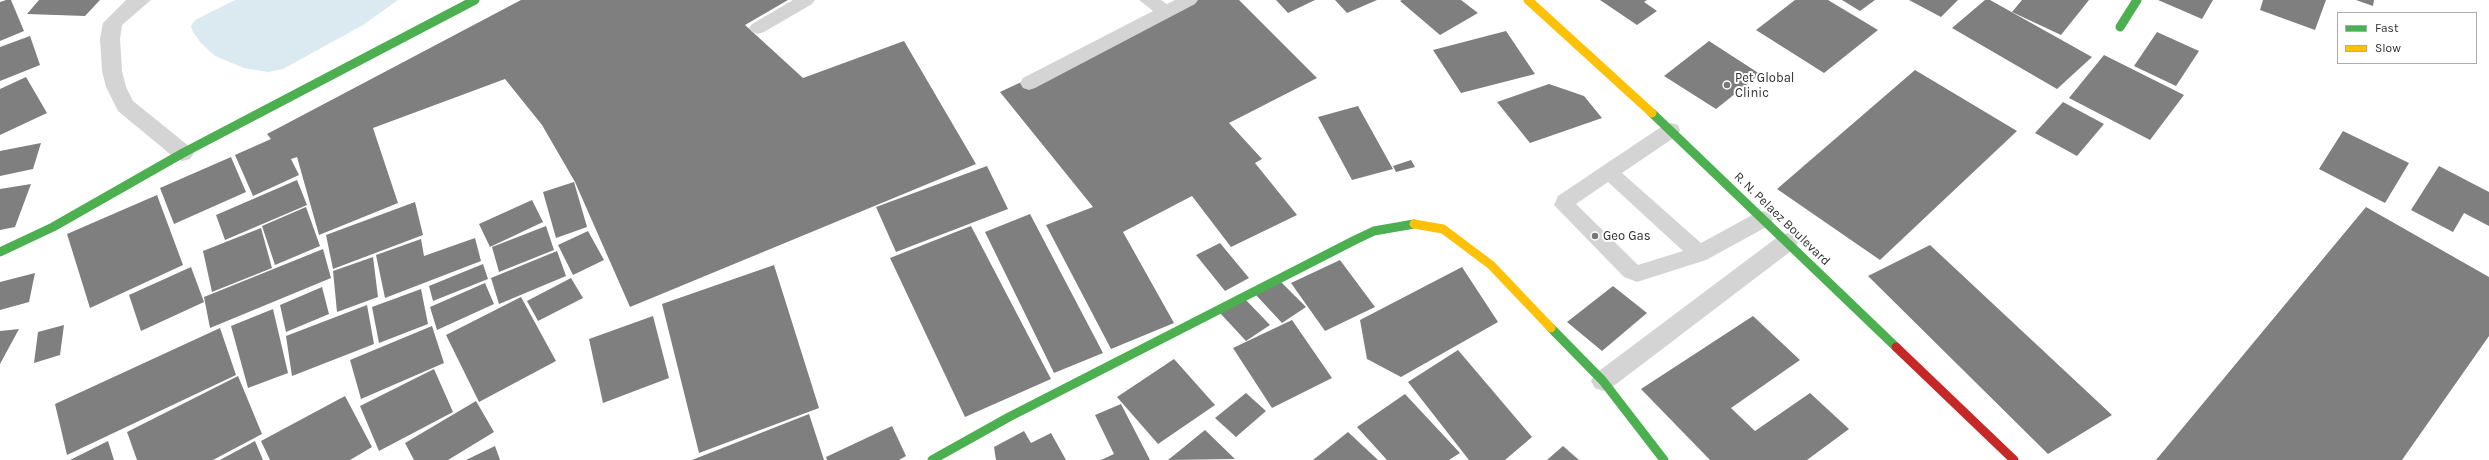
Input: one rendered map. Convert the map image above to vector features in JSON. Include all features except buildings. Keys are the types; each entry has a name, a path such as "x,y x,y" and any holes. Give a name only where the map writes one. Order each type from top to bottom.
{"street":[{"path":"141,0 129,7 113,23 110,39 112,71 116,87 125,106 183,153"},
{"path":"0,252 54,228 183,153 475,0"},
{"name":"R. N. Pelaez Boulevard","path":"1528,0 1671,130 2014,460"},
{"path":"2120,27 2137,0"},
{"path":"932,460 1009,416 1355,240 1392,226 1416,224 1443,229 1491,265 1602,381 1664,460"},
{"path":"1602,381 1787,242"}],"lane":[{"path":"758,28 806,0"},
{"path":"1148,0 1165,11"},
{"path":"1029,82 1189,0"},
{"path":"1671,130 1565,201 1564,205 1631,271 1638,274 1699,254 1763,219"},
{"path":"1609,172 1699,254"}],"shaded area":[{"path":"235,0 398,0 363,25 283,69 268,72 244,68 215,56 201,43 193,32 191,26 195,20"}],"traffic: fast":[{"path":"0,252 53,227 183,153 475,0"},
{"path":"2120,27 2137,0"},
{"path":"1652,113 1896,347"},
{"path":"932,460 1009,417 1355,240 1374,231 1414,224"},
{"path":"1551,328 1603,381 1664,460"}],"traffic: slow":[{"path":"1528,0 1652,113"},
{"path":"1414,224 1443,229 1491,265 1551,328"}],"traffic: jam":[{"path":"1896,347 2014,460"}],"place":[{"name":"Pet Global Clinic","path":"1727,85"},
{"name":"Geo Gas","path":"1595,236"}]}
